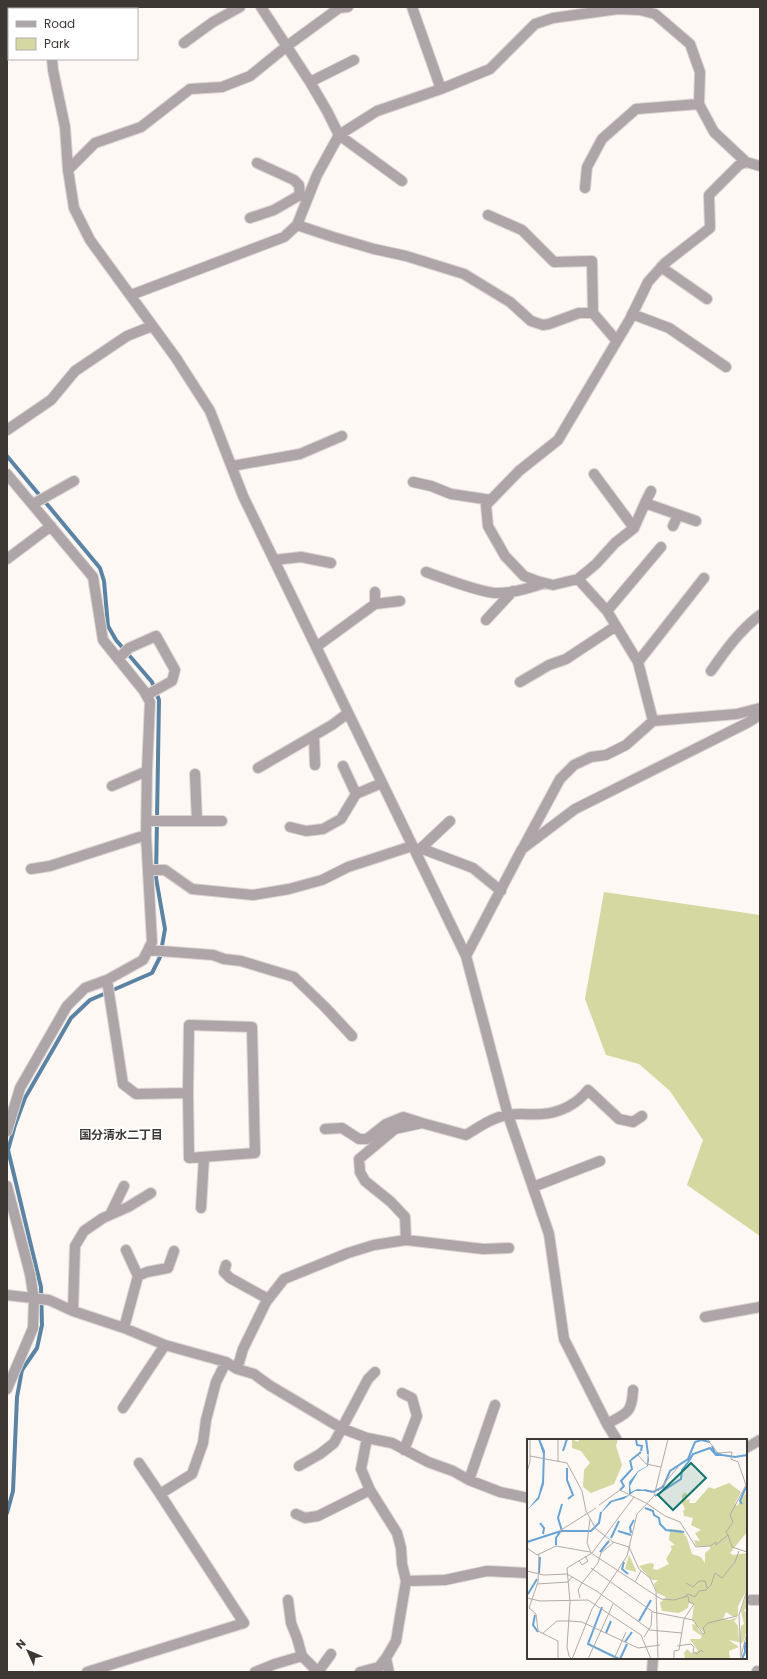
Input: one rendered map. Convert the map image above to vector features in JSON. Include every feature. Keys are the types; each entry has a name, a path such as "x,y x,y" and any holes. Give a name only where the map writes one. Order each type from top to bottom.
{"street":[{"path":"184,43 213,22 240,7"},
{"path":"261,7 310,82 339,135 402,181"},
{"path":"68,170 95,143 141,126 190,89 222,87 250,76 287,46 339,8 348,7"},
{"path":"412,7 441,89"},
{"path":"131,295 272,243 284,237 297,225 304,196 339,135 376,111 441,89 490,69 535,24 553,18 611,10 641,8 655,14 690,44 700,72 699,104 714,132 746,162 760,166"},
{"path":"52,60 65,127 68,170 74,208 90,240 176,358 210,410 243,496 382,783 416,849 466,956 508,1115 549,1234 564,1339 607,1424 616,1439"},
{"path":"310,82 354,60"},
{"path":"585,188 587,167 602,139 636,109 699,104"},
{"path":"651,491 634,528 615,543 596,564 578,579 553,585 524,576 505,556 488,526 486,505 519,471 558,440 632,314 648,282 661,267 710,228 709,195 739,165 746,162"},
{"path":"257,163 294,180 299,185 304,196"},
{"path":"250,218 274,210 304,196"},
{"path":"488,216 522,230 554,262 592,261 593,313 616,340"},
{"path":"297,225 340,239 406,256 464,274 510,302 531,322 549,324 579,313 593,313"},
{"path":"661,267 707,299"},
{"path":"632,314 669,328 726,367"},
{"path":"7,430 50,400 75,371 127,336 152,326"},
{"path":"232,466 300,454 342,436"},
{"path":"7,474 34,504 93,576 103,640 119,658 147,695 150,702 146,835 152,942 150,951 143,960 108,988 85,988 67,1006 20,1088 7,1131"},
{"path":"594,474 634,528"},
{"path":"34,504 74,481"},
{"path":"414,482 431,486 451,494 491,500"},
{"path":"645,503 696,521"},
{"path":"673,526 678,515"},
{"path":"7,559 51,526"},
{"path":"607,611 661,547"},
{"path":"274,560 302,557 331,563"},
{"path":"426,572 496,593 526,589 544,583"},
{"path":"638,662 704,578"},
{"path":"578,579 607,611 638,662 653,721"},
{"path":"486,620 513,591"},
{"path":"375,592 375,604"},
{"path":"316,647 375,604 400,600"},
{"path":"711,671 730,644 753,620 760,615"},
{"path":"520,682 549,665 566,659 616,626"},
{"path":"119,658 129,648 156,636 175,670 172,681 147,695"},
{"path":"466,956 560,779 574,765 591,757 606,755 626,745 653,721 738,714 760,708"},
{"path":"258,768 332,725 348,713"},
{"path":"522,850 575,809 760,715"},
{"path":"314,736 315,765"},
{"path":"343,766 356,794"},
{"path":"112,786 147,771"},
{"path":"195,774 198,821"},
{"path":"290,827 306,831 323,829 341,819 356,794 382,783"},
{"path":"147,821 222,820"},
{"path":"148,870 166,870 192,889 253,895 289,889 322,880 348,867 416,849 450,821"},
{"path":"31,869 50,866 146,835"},
{"path":"416,849 473,868 501,891"},
{"path":"150,951 213,955 224,959 241,961 294,977 352,1036"},
{"path":"108,988 123,1084 136,1094 188,1093"},
{"path":"189,1025 252,1027 255,1153 188,1158 188,1093 189,1025"},
{"path":"325,1129 342,1128 359,1139 367,1139 386,1124 403,1117 466,1135 495,1118 508,1115 543,1114 566,1108 581,1099 588,1090 619,1119 633,1122 642,1116"},
{"path":"406,1240 406,1216 365,1181 360,1172 359,1159 395,1129 422,1123"},
{"path":"201,1208 204,1157"},
{"path":"533,1187 600,1161"},
{"path":"7,1186 30,1274 34,1300 33,1328 7,1389"},
{"path":"110,1214 124,1186"},
{"path":"73,1311 75,1246 84,1231 110,1214 128,1207 151,1193"},
{"path":"237,1369 243,1349 268,1299 284,1279 348,1253 374,1245 406,1240 483,1249 510,1248"},
{"path":"124,1328 138,1276 126,1250"},
{"path":"138,1276 147,1272 168,1268 174,1251"},
{"path":"226,1265 224,1272 230,1278 268,1299"},
{"path":"7,1295 34,1300 49,1300 73,1311 124,1328 165,1345 226,1362 237,1369 254,1374 269,1385 341,1428 367,1438 392,1443 428,1462 453,1471 469,1480 500,1492 527,1498"},
{"path":"705,1317 760,1307"},
{"path":"123,1408 165,1345"},
{"path":"160,1494 192,1474 203,1443 206,1420 216,1382 226,1362"},
{"path":"299,1466 334,1443 368,1379 375,1372"},
{"path":"607,1424 627,1412 632,1403 633,1390"},
{"path":"402,1394 412,1398 417,1416 404,1450"},
{"path":"469,1480 495,1405"},
{"path":"360,1672 379,1667 396,1641 406,1581 397,1533 370,1490 360,1468 367,1438"},
{"path":"747,1447 760,1440"},
{"path":"89,1672 244,1623 139,1463"},
{"path":"296,1514 305,1518 318,1516 370,1490"},
{"path":"406,1581 445,1580 487,1571 527,1573"},
{"path":"288,1600 291,1624 302,1656 313,1666 316,1672 331,1654"},
{"path":"255,1672 302,1656"},
{"path":"386,1658 389,1672"},
{"path":"652,1672 653,1659"}],"green space":[{"path":"604,892 760,915 760,1236 687,1185 703,1140 670,1091 639,1064 606,1055 585,999"}],"waterway":[{"path":"7,456 100,568 104,581 108,626 116,640 152,682 159,700 156,878 165,929 160,957 152,973 90,1000 71,1018 25,1098 8,1150 41,1287 42,1325 37,1348 22,1370 17,1397 13,1491 7,1513"}],"district":[{"name":"国分清水二丁目","path":"121,1134"}]}
